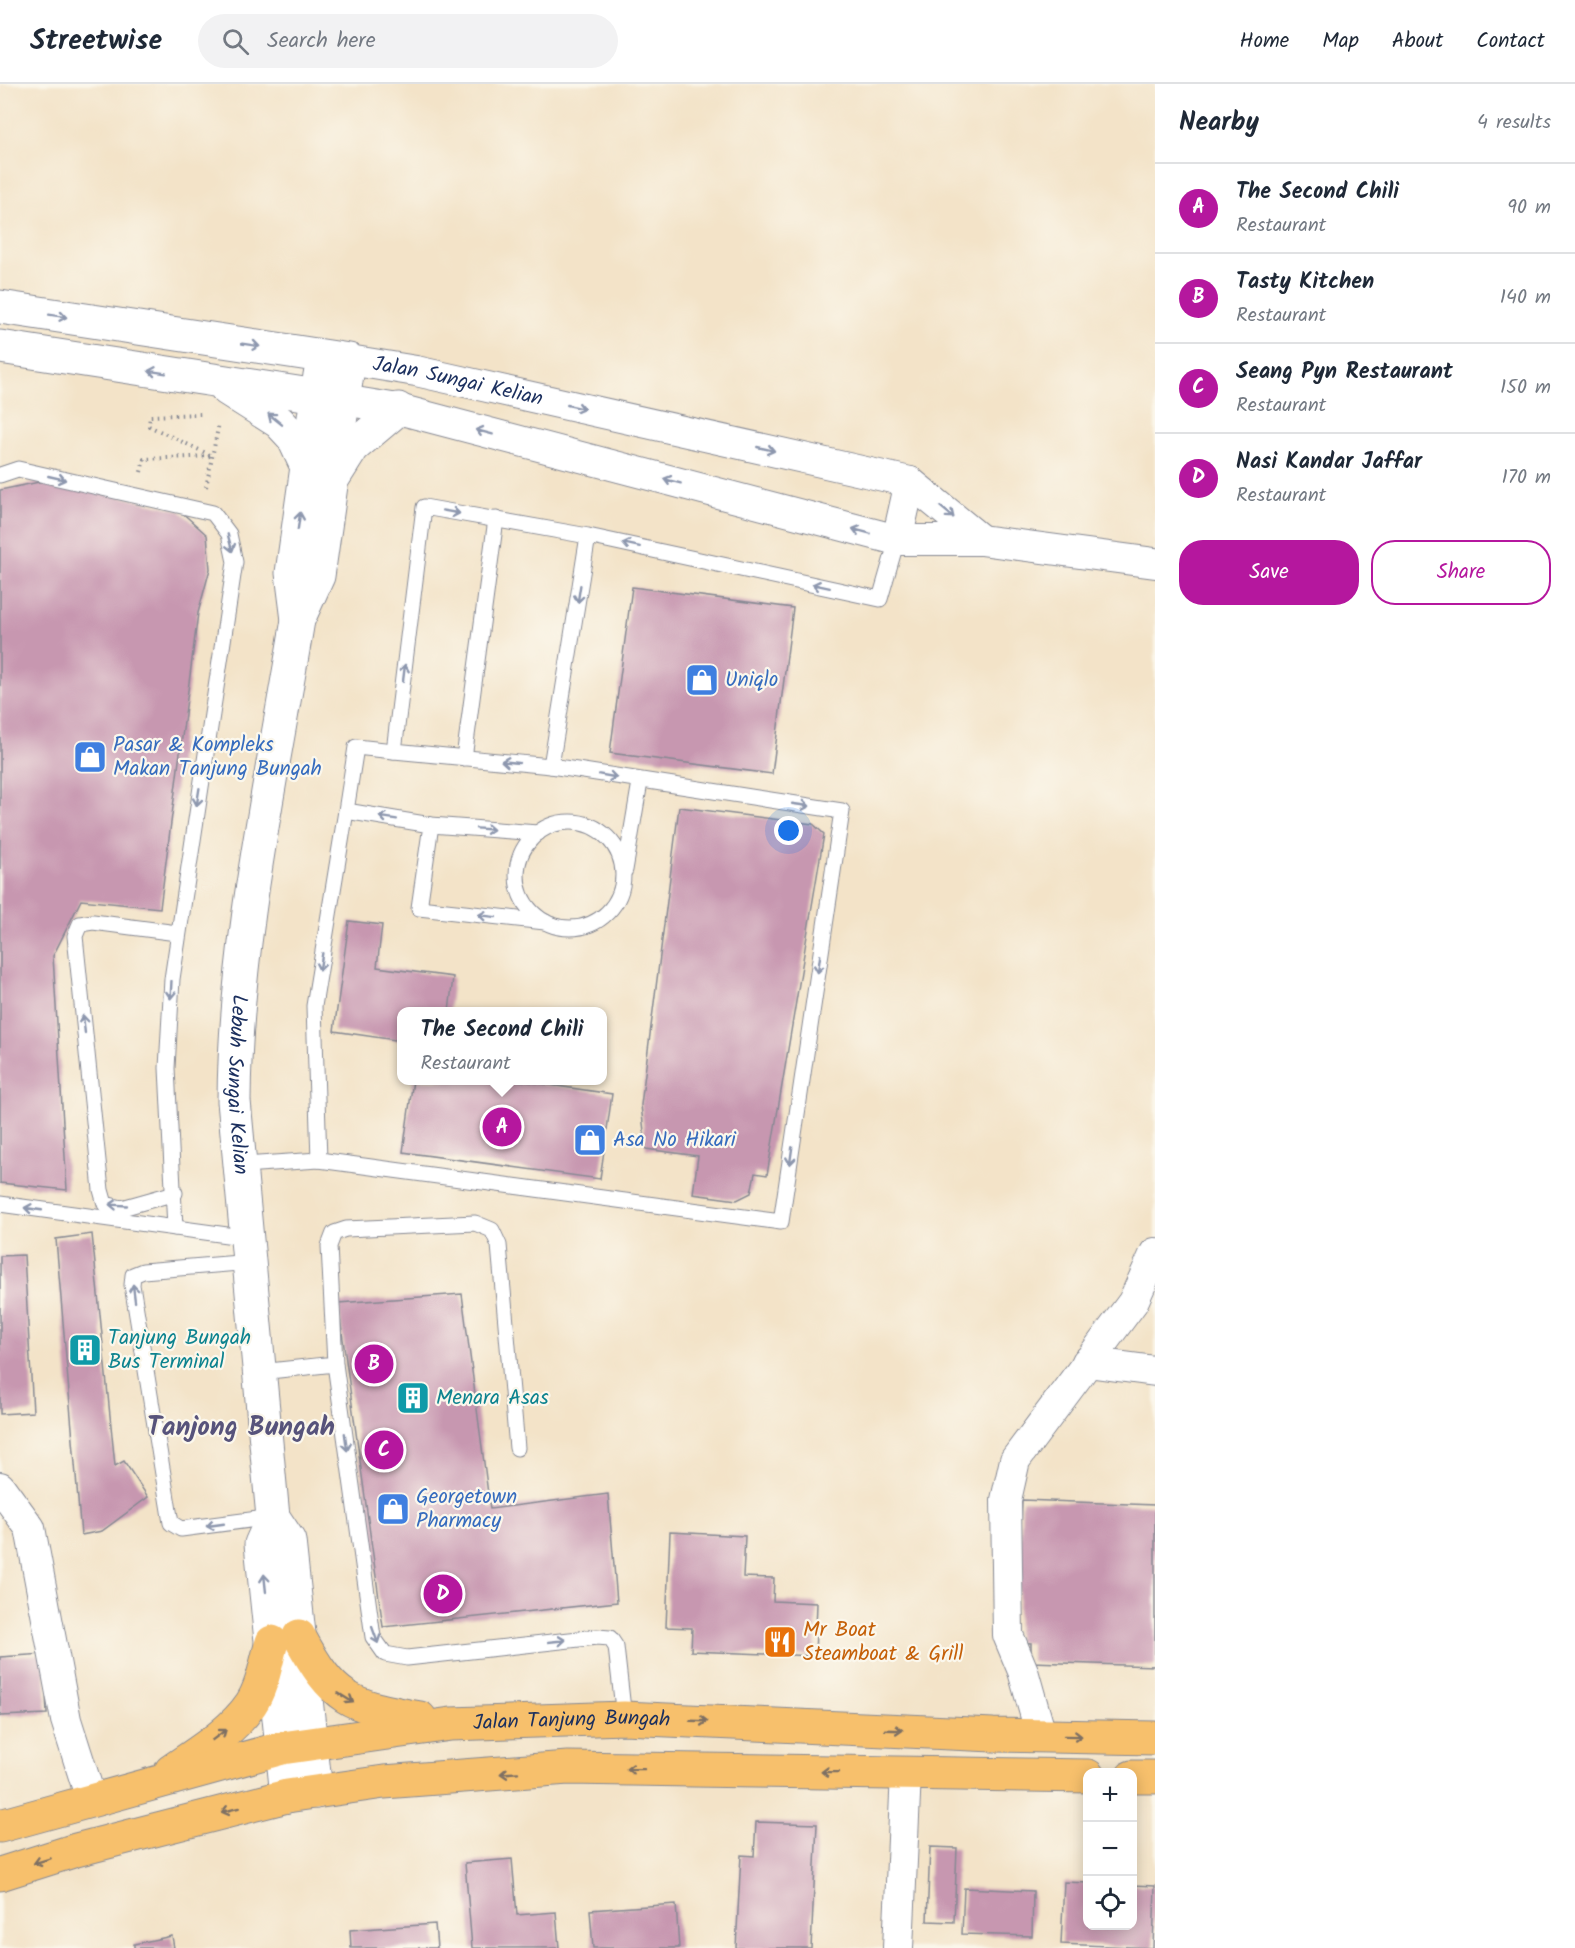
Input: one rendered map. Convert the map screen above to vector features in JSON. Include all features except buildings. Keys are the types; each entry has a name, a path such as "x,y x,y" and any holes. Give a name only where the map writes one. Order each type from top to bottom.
{"main road":[{"path":"155,1782 230,1727 251,1704 262,1679 285,1639 345,1699 369,1709 452,1724"},
{"name":"Jalan Tanjung Bungah","path":"0,1826 296,1745 452,1724 624,1718 993,1735 1155,1738"},
{"path":"1,1874 76,1850 301,1794 384,1782 568,1768 1083,1776"},
{"path":"1137,1777 1155,1777"}],"street":[{"name":"Jalan Sungai Kelian","path":"0,307 416,371 910,482 981,540"},
{"name":"Jalan Sungai Kelian","path":"0,347 221,394 330,398 398,409 897,540 981,540"},
{"name":"Lebuh Sungai Kelian","path":"301,1794 285,1639 261,1544 273,1517 250,1250 234,1101 239,983 298,620 292,573 319,474 335,358"},
{"path":"221,394 279,422 293,437 319,474 398,409"},
{"path":"897,540 910,482"},
{"path":"981,540 1155,563"},
{"path":"1041,1735 1023,1671 1008,1635 1006,1500 1015,1460 1087,1362 1106,1342 1133,1302 1155,1253"},
{"path":"1087,1362 1155,1371"},
{"path":"0,1486 30,1528 66,1720 92,1799"},
{"path":"898,1948 906,1773"}],"lane":[{"path":"0,475 18,469 213,513 229,534 235,562 171,979 167,1068 175,1228"},
{"path":"394,751 424,507 588,536 880,599 897,540"},
{"path":"464,758 496,519"},
{"path":"551,766 588,536"},
{"path":"242,1165 319,1160 781,1222 842,811 640,782 551,766 356,747 314,1006 319,1160"},
{"path":"431,825 419,908 545,922 562,928 580,928 597,921 611,910 620,896 640,782"},
{"path":"346,811 431,825 538,833"},
{"path":"545,922 531,912 521,896 517,879 519,861 526,845 538,833 554,825 571,822 588,825 603,833 615,846 622,861 624,879"},
{"path":"175,1193 122,1208 105,1204 101,1190 75,936 80,924 93,922 177,933"},
{"path":"0,1204 175,1228 250,1250"},
{"path":"517,1448 499,1245 492,1230 475,1223 346,1229 334,1233 329,1246 335,1364 373,1636 385,1654 407,1658 597,1637 610,1638 616,1647 624,1718"},
{"path":"250,1250 142,1271 133,1275 132,1285 171,1523 181,1529 273,1517"},
{"path":"260,1372 335,1364"}],"path":[{"path":"201,511 212,456 221,394 150,416 148,426 212,456"},
{"path":"135,496 144,459 212,456"}],"place":[{"name":"Uniqlo","path":"702,680"},
{"name":"Pasar & Kompleks Makan Tanjung Bungah","path":"90,757"},
{"name":"The Second Chili","path":"502,1127"},
{"name":"Asa No Hikari","path":"590,1140"},
{"name":"Tanjung Bungah Bus Terminal","path":"85,1350"},
{"name":"Tasty Kitchen","path":"374,1364"},
{"name":"Menara Asas","path":"413,1398"},
{"name":"Seang Pyn Restaurant","path":"384,1450"},
{"name":"Georgetown Pharmacy","path":"393,1509"},
{"name":"Nasi Kandar Jaffar","path":"443,1594"},
{"name":"Mr Boat Steamboat & Grill","path":"780,1642"}],"district":[{"name":"Tanjong Bungah","path":"241,1427"}]}
